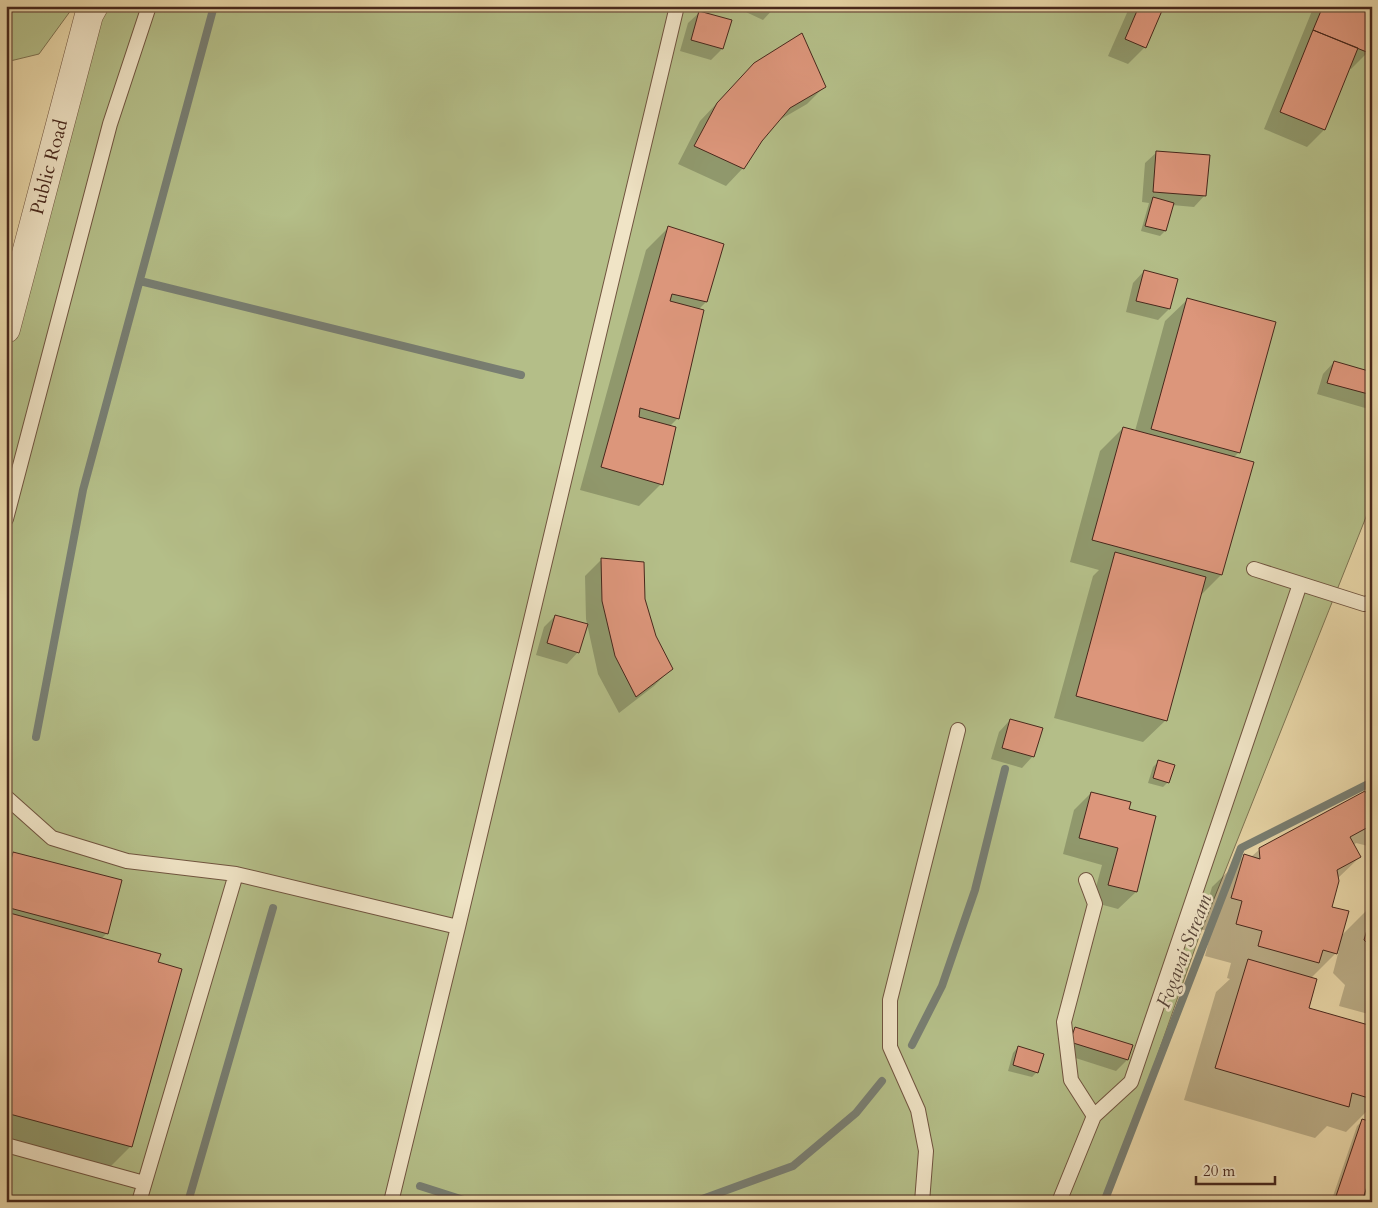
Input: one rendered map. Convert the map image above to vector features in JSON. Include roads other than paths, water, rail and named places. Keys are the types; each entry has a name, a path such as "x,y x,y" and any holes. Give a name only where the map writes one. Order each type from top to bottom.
{"street":[{"name":"Public Road","path":"6,329 89,15 94,6"}],"lane":[{"path":"6,519 110,124 149,6"},
{"path":"391,1202 677,6"},
{"path":"1254,569 1364,604 1372,602"},
{"path":"1059,1202 1094,1116 1131,1082 1300,584"},
{"path":"922,1202 926,1151 918,1110 890,1047 890,1000 958,730"},
{"path":"6,797 52,838 127,861 236,874 458,927"},
{"path":"139,1202 236,874"},
{"path":"1086,880 1095,904 1064,1022 1071,1080 1094,1116"},
{"path":"6,1145 144,1184"}],"waterway":[{"path":"36,737 83,490 214,6"},
{"path":"140,281 521,375"},
{"path":"912,1045 942,986 975,890 1005,769"},
{"name":"Fogavai Stream","path":"1104,1202 1241,848 1372,782"},
{"path":"188,1202 273,908"},
{"path":"694,1202 793,1166 856,1113 882,1081"},
{"path":"420,1186 470,1202"}]}
